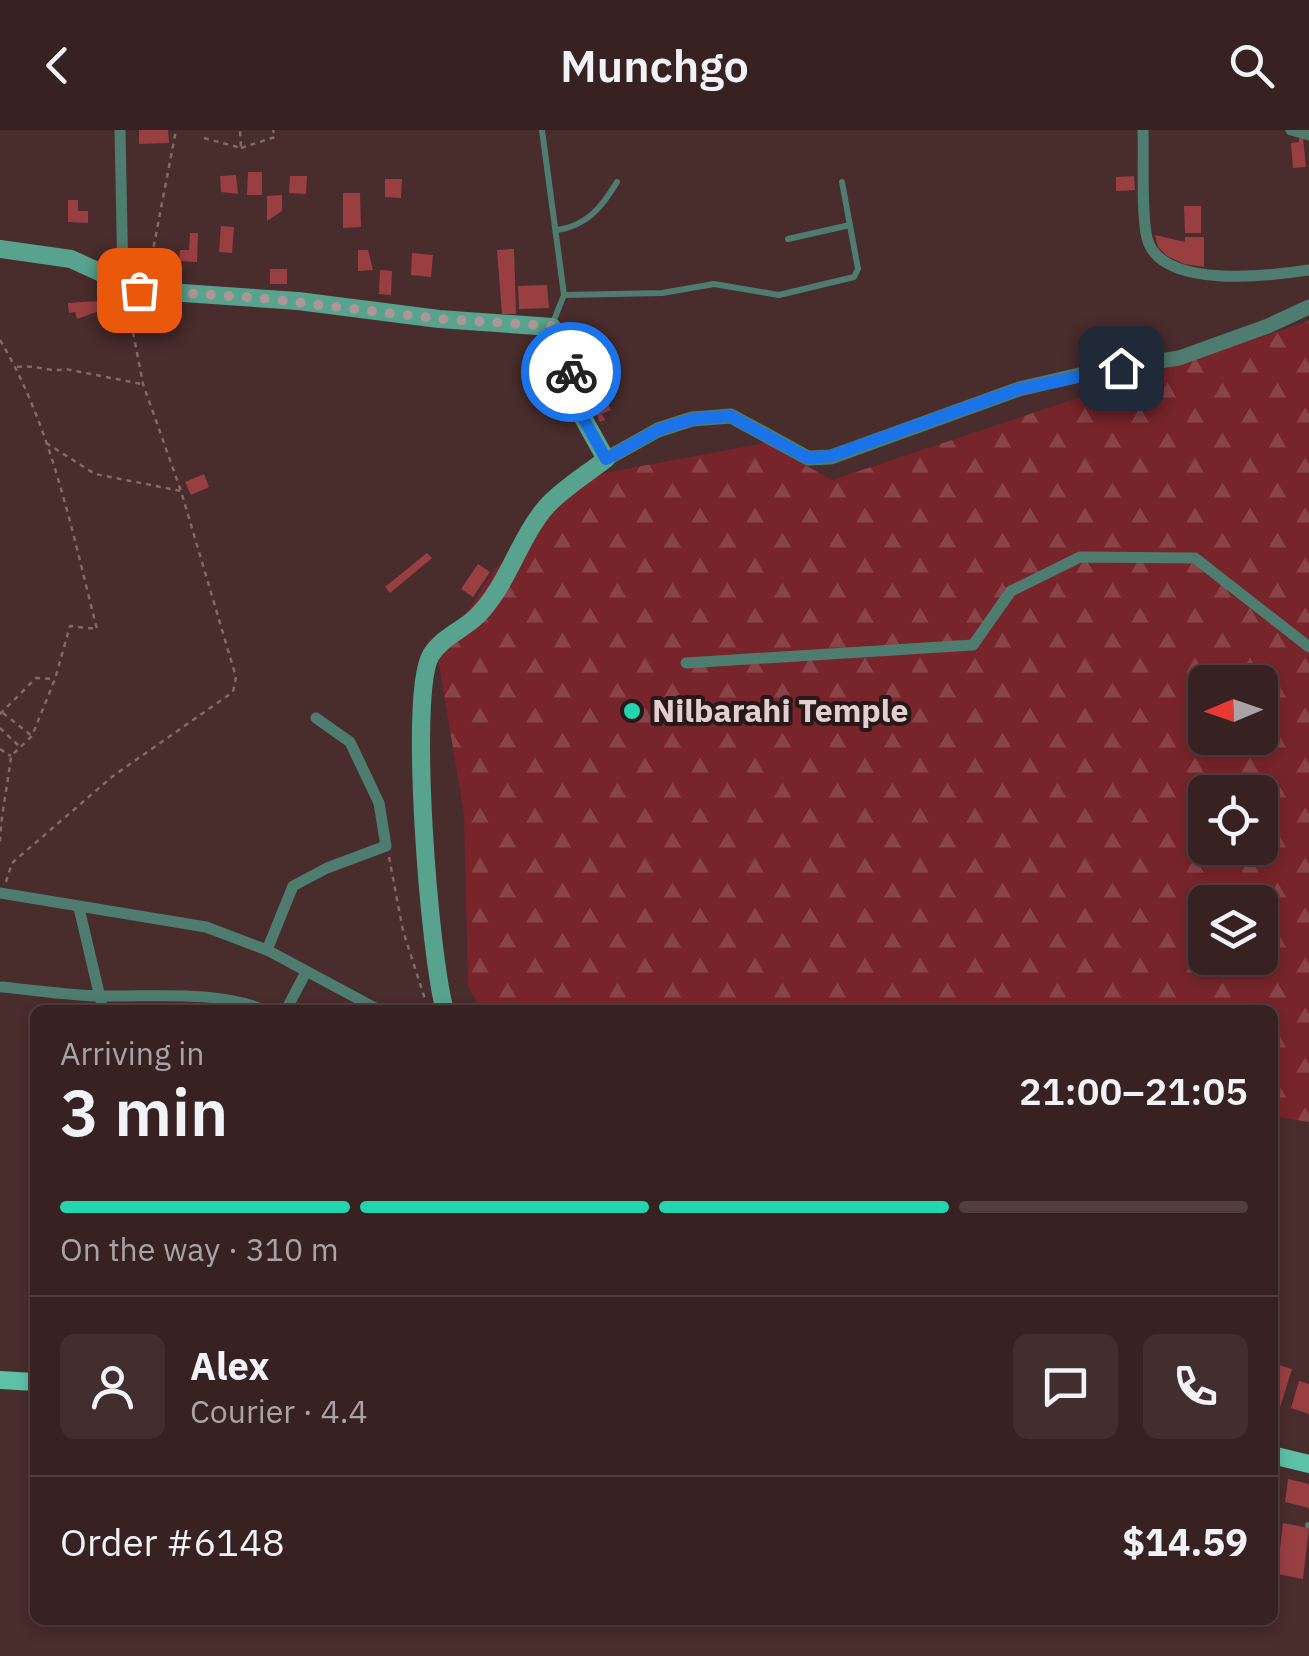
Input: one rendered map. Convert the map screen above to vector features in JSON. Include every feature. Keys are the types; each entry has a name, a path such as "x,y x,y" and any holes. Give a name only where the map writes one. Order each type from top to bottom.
{"main road":[{"path":"0,249 71,258 131,286 440,319 552,326 567,350 582,416 606,459 547,506 512,560 497,592 475,618 450,635 430,656 420,699 427,882 445,1005"},
{"path":"0,1380 30,1382"},
{"path":"1278,1457 1309,1464"}],"street":[{"path":"120,130 131,286"},
{"path":"1144,130 1148,240 1159,258 1187,272 1259,277 1309,270"},
{"path":"1292,130 1309,135"},
{"path":"606,459 658,430 692,419 730,416 808,458 831,456 1019,389 1179,358 1309,307"},
{"path":"686,663 973,645 1011,592 1080,557 1195,558 1309,647"},
{"path":"267,950 293,886 327,868 386,846 379,803 350,742 316,718"},
{"path":"1,893 183,921 267,950 369,1005"},
{"path":"79,908 102,1005"},
{"path":"289,1005 306,972"},
{"path":"2,988 101,996 155,994 248,1005"}],"lane":[{"path":"542,130 564,295 552,326"},
{"path":"556,230 573,228 586,220 604,204 617,182"},
{"path":"564,295 662,293 714,284 779,295 854,278 858,270 842,182"},
{"path":"788,239 850,226"}],"path":[{"path":"1,893 12,863 113,776 233,692 236,677 181,491 143,384 131,286 154,245 176,130"},
{"path":"240,130 242,148"},
{"path":"204,138 242,148 275,137 273,130"},
{"path":"0,340 16,367 61,487 97,629 70,626 55,679 32,736 11,756 0,842"},
{"path":"16,367 66,369 143,384"},
{"path":"44,442 96,474 181,491"},
{"path":"32,736 1,713 36,678 55,679"},
{"path":"0,728 20,747"},
{"path":"0,749 11,756"},
{"path":"386,846 403,931 427,1005"}],"green space":[{"path":"1309,321 1309,1122 1278,1117 1278,1005 478,1005 468,986 464,814 438,658 492,573 583,477 765,443 832,480"}],"building":[{"path":"139,130 168,130 169,143 139,144"},
{"path":"1303,137 1306,167 1293,168 1291,143"},
{"path":"248,172 262,172 262,195 247,195"},
{"path":"236,175 238,194 221,192 220,176"},
{"path":"290,176 307,176 306,194 289,193"},
{"path":"1134,176 1135,190 1116,191 1116,177"},
{"path":"385,179 402,179 401,198 385,197"},
{"path":"343,193 360,193 361,227 343,228"},
{"path":"282,195 282,211 267,221 267,196"},
{"path":"68,200 78,200 78,211 88,211 88,223 68,222"},
{"path":"1184,206 1201,206 1201,233 1185,233"},
{"path":"221,226 234,227 232,253 219,252"},
{"path":"190,233 198,233 197,262 179,261 180,250 189,250"},
{"path":"1155,235 1185,242 1185,237 1204,237 1204,267 1167,256 1158,247"},
{"path":"514,249 516,314 502,314 497,250"},
{"path":"358,250 368,250 373,270 358,271"},
{"path":"412,253 433,255 431,277 411,275"},
{"path":"270,269 287,269 287,284 270,284"},
{"path":"380,270 392,271 391,295 379,294"},
{"path":"547,285 549,308 519,309 518,286"},
{"path":"98,301 99,311 77,319 75,312 69,313 68,303"},
{"path":"597,381 611,410 602,414 605,420 600,422 584,388"},
{"path":"204,474 209,487 191,495 185,482"},
{"path":"427,553 432,558 390,593 385,587"},
{"path":"478,564 490,572 473,597 461,589"},
{"path":"1278,1365 1292,1369 1278,1414"},
{"path":"1299,1381 1309,1384 1309,1414 1291,1408"},
{"path":"1288,1479 1309,1484 1309,1508 1285,1502"},
{"path":"1283,1523 1309,1528 1303,1579 1278,1574"}],"way so far":[{"path":"139,290 220,294 440,319 552,326 567,350 571,372"}],"place":[{"name":"Nilbarahi Temple","path":"632,711"}],"route":[{"path":"571,372 582,416 606,459 658,430 692,419 730,416 808,458 831,456 1019,389 1121,368"}]}
